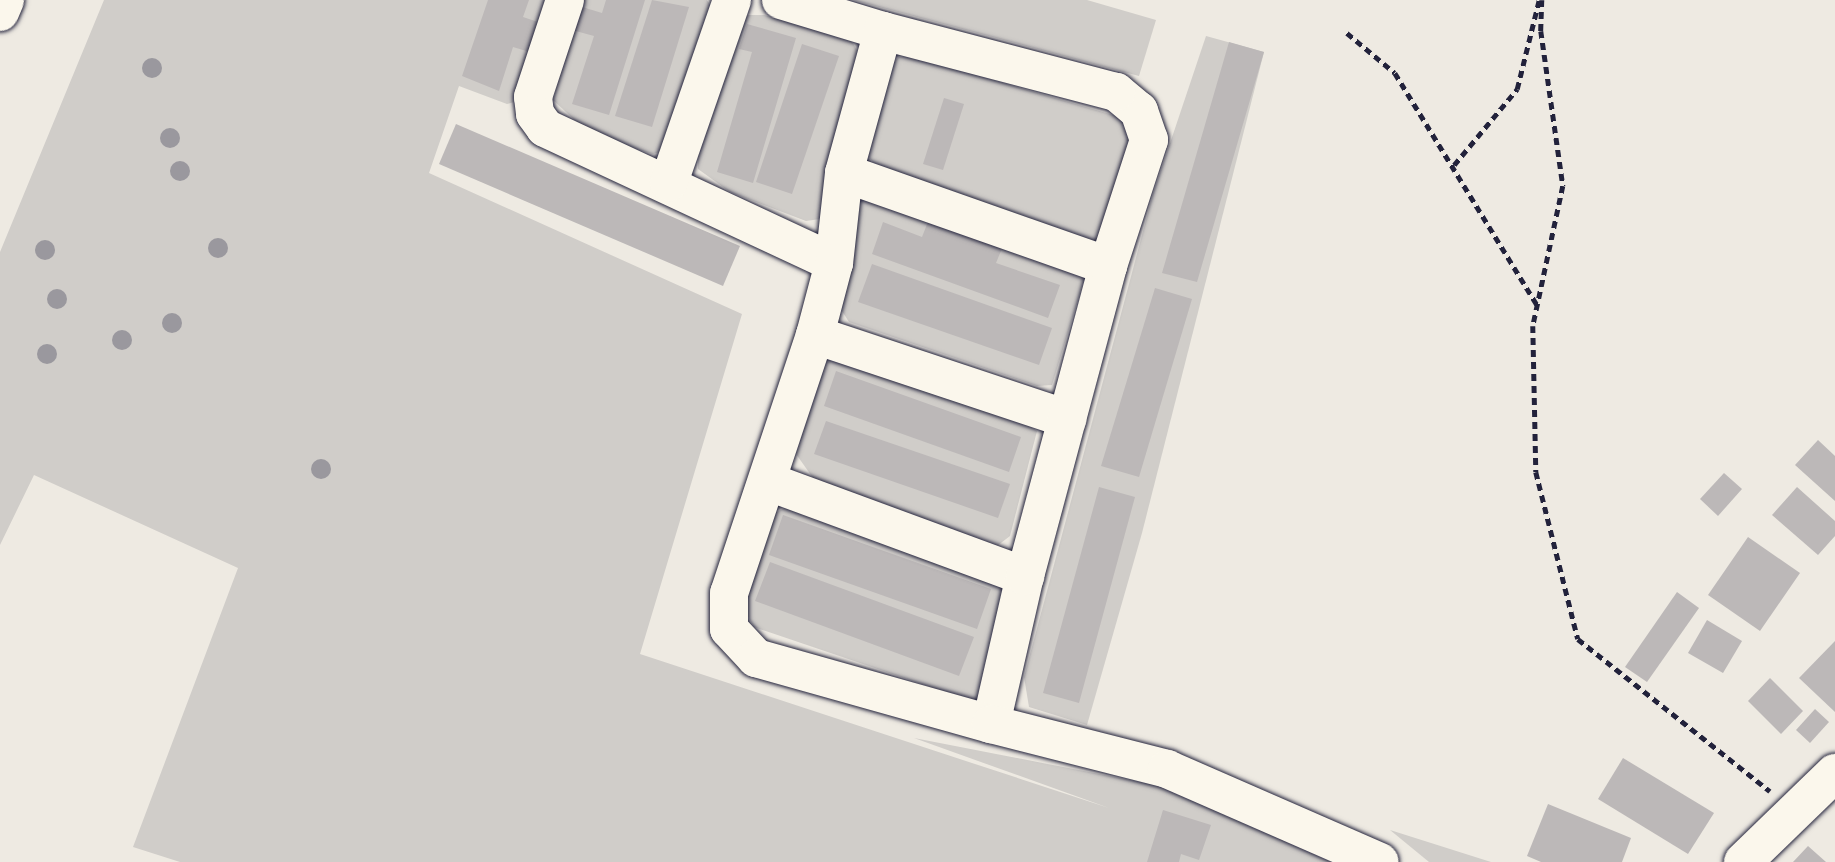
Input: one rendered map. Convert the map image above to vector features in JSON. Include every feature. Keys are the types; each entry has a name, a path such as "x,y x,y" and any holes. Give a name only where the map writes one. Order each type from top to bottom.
{"street":[{"path":"0,12 5,0"},
{"path":"565,0 533,97 539,122 834,263"},
{"path":"669,182 732,0"},
{"path":"781,0 883,31 1116,92 1129,100 1139,111 1149,140 1108,266 1025,576 991,724"},
{"path":"883,31 844,173 834,263 815,335 769,482 729,593 729,629 740,646 756,658 991,724 1167,769 1380,862"},
{"path":"844,173 1108,266"},
{"path":"815,335 1067,419"},
{"path":"769,482 1025,576"},
{"path":"1743,862 1831,776"}],"path":[{"path":"1454,165 1471,150 1517,89 1541,0"},
{"path":"1541,0 1541,31 1563,186 1533,326 1536,472 1578,639 1796,811"},
{"path":"1348,33 1395,73 1454,165 1538,306"}],"shaded area":[{"path":"104,0 551,0 518,101 507,104 459,86 429,173 742,314 640,654 1109,808 914,738 1166,787 1331,862 180,862 133,847 238,568 34,475 0,545 0,252"},
{"path":"582,0 707,0 714,11 663,151 653,154 636,149 580,125 553,100"},
{"path":"853,0 1087,0 1156,20 1139,76"},
{"path":"748,15 764,15 851,40 859,54 820,219 806,221 730,192 698,169 698,147 738,24"},
{"path":"1206,36 1264,52 1142,533 1087,725 1029,707 1024,677 1153,194"},
{"path":"911,56 1120,117 1132,140 1096,242 877,167 867,155 886,69 899,57"},
{"path":"864,193 1073,267 1084,280 1052,385 1037,386 849,322 840,308 855,202"},
{"path":"839,356 1017,418 1037,431 1010,536 997,546 813,478 796,454 821,366"},
{"path":"790,505 1004,580 978,703 754,627 742,606 775,513"},
{"path":"1390,830 1491,862 1429,862"}],"building":[{"path":"488,0 529,0 523,17 544,24 533,53 513,47 499,91 462,76"},
{"path":"606,0 645,0 609,115 572,104 594,36 572,30 579,6 602,13"},
{"path":"652,0 689,7 652,127 615,116"},
{"path":"747,24 796,38 753,183 717,172 752,52 739,49"},
{"path":"1229,42 1264,52 1197,282 1162,273"},
{"path":"802,44 839,56 792,194 756,182"},
{"path":"944,98 964,104 943,170 923,164"},
{"path":"456,124 740,246 723,286 439,164"},
{"path":"929,219 1003,246 996,263 1060,285 1048,318 872,254 883,222 922,237"},
{"path":"872,264 1052,328 1039,365 858,302"},
{"path":"1155,288 1192,299 1139,477 1101,466"},
{"path":"836,371 1021,437 1009,472 824,406"},
{"path":"826,421 1010,484 998,518 814,454"},
{"path":"1818,440 1835,456 1835,501 1795,465"},
{"path":"1724,473 1742,489 1718,516 1700,499"},
{"path":"1099,487 1135,497 1079,703 1043,693"},
{"path":"1797,487 1835,521 1835,536 1818,555 1772,515"},
{"path":"783,515 991,589 977,629 769,555"},
{"path":"1748,537 1800,573 1760,631 1708,595"},
{"path":"770,562 974,637 959,676 755,601"},
{"path":"1677,592 1699,608 1647,682 1625,667"},
{"path":"1707,620 1742,641 1723,673 1688,653"},
{"path":"1835,641 1835,712 1799,678"},
{"path":"1770,678 1803,711 1781,734 1748,701"},
{"path":"1815,709 1829,722 1810,743 1796,730"},
{"path":"1623,758 1714,813 1688,854 1598,799"},
{"path":"1548,804 1631,838 1622,862 1541,862 1527,856"},
{"path":"1163,810 1211,825 1199,860 1181,854 1179,862 1147,862"},
{"path":"1808,846 1826,862 1793,862"}]}
